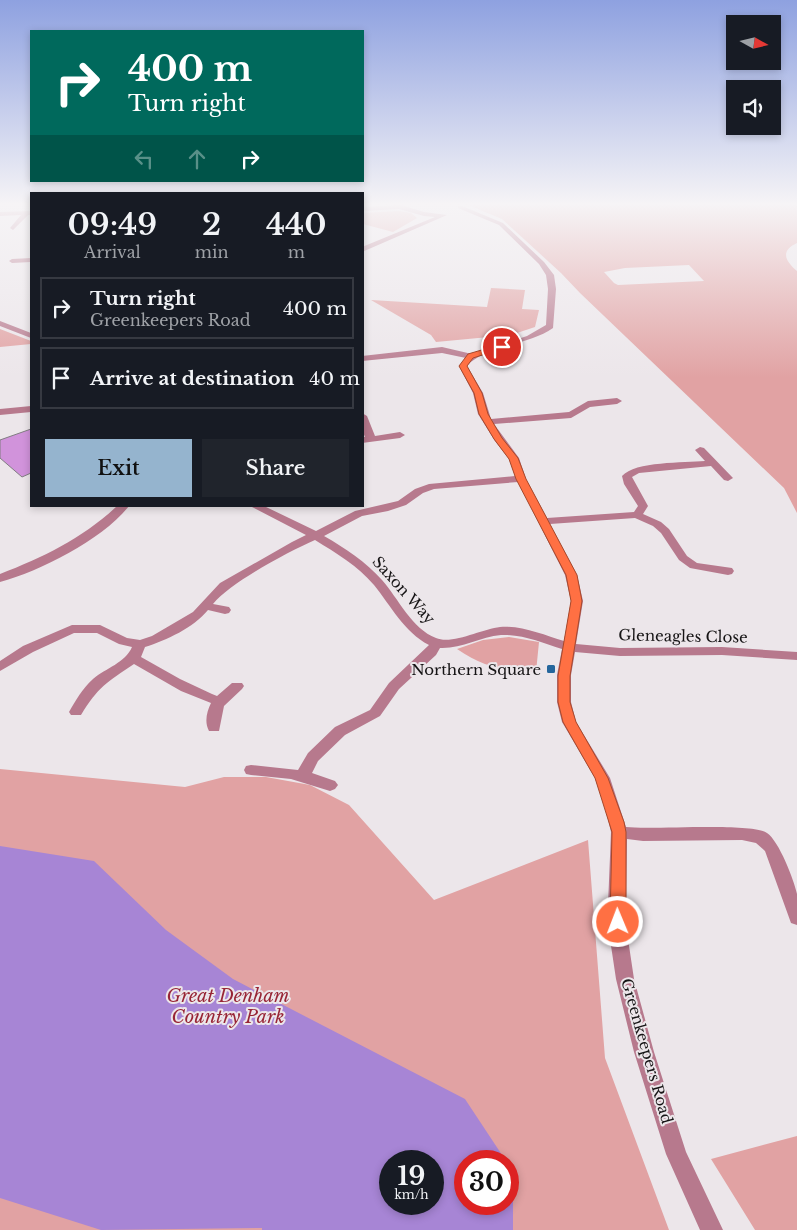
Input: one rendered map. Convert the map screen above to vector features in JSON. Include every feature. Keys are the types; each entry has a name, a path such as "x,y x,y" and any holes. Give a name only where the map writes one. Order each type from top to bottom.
{"street":[{"path":"364,359 442,350 470,356 538,335 550,326 551,319 552,289 550,275 542,262"},
{"path":"0,323 30,336"},
{"name":"Greenkeepers Road","path":"470,356 463,366 478,393 481,407 498,439 514,458 521,479 568,567 574,586 577,601 563,690 569,722 602,778 614,811 619,832 617,905 619,939 626,978 644,1052 676,1154 698,1204 712,1230"},
{"path":"488,422 572,414 588,404 617,401"},
{"path":"0,412 30,409"},
{"path":"364,425 367,439 400,435"},
{"path":"700,450 728,478"},
{"path":"638,515 643,506 641,498 628,483 627,476 636,470 713,463"},
{"path":"0,667 28,650 72,630 100,629 124,641 140,644 157,639 197,615 212,596 224,586 296,544 359,513 388,508 402,503 425,488 521,479"},
{"path":"0,578 78,544 93,534 123,507"},
{"name":"Saxon Way","path":"257,507 347,555 372,576 413,626 436,644 448,644 493,632 508,631 535,636 569,647"},
{"path":"544,521 628,514 638,515 657,524 665,531 683,558 694,566 728,571"},
{"path":"206,606 225,610"},
{"path":"76,712 88,692 99,681 134,658 140,644"},
{"path":"303,775 313,757 340,731 376,713 394,686 431,652 436,644"},
{"name":"Gleneagles Close","path":"569,647 603,651 722,651 797,656"},
{"path":"134,658 176,685 200,696 219,701"},
{"path":"214,727 213,714 219,701 236,686"},
{"path":"250,770 278,771 303,775 330,785"},
{"path":"619,832 643,835 742,834 761,837 772,848 797,918"}],"green space":[{"path":"549,262 789,262 797,271 797,513 784,488","holes":["689,265 704,281 618,285 604,272 625,268"]},
{"path":"491,288 525,290 522,309 539,310 535,327 511,335 436,342 431,335 371,300 487,307"},
{"path":"0,329 30,341 30,344 0,347"},
{"path":"509,637 539,642 536,672 495,667 477,661 457,649 483,640"},
{"name":"Great Denham Country Park","path":"0,769 185,787 224,777 266,777 310,785 349,805 434,900 588,840 605,1058 669,1230 0,1230"},
{"path":"797,1136 797,1230 755,1230 711,1159"}],"shaded area":[{"path":"0,846 94,861 166,930 233,979 465,1099 499,1150 454,1150 454,1215 513,1215 513,1230 262,1230 262,1228 101,1230 0,1198"}],"building":[{"path":"30,429 30,473 22,477 0,458 0,440"}],"place":[{"name":"Northern Square","path":"551,669"}],"route":[{"path":"502,347 470,356 463,366 478,393 483,414 498,439 514,458 521,479 542,516 571,575 577,601 564,676 564,702 569,722 574,732 591,757 602,778 617,822 619,832 618,922"}]}
